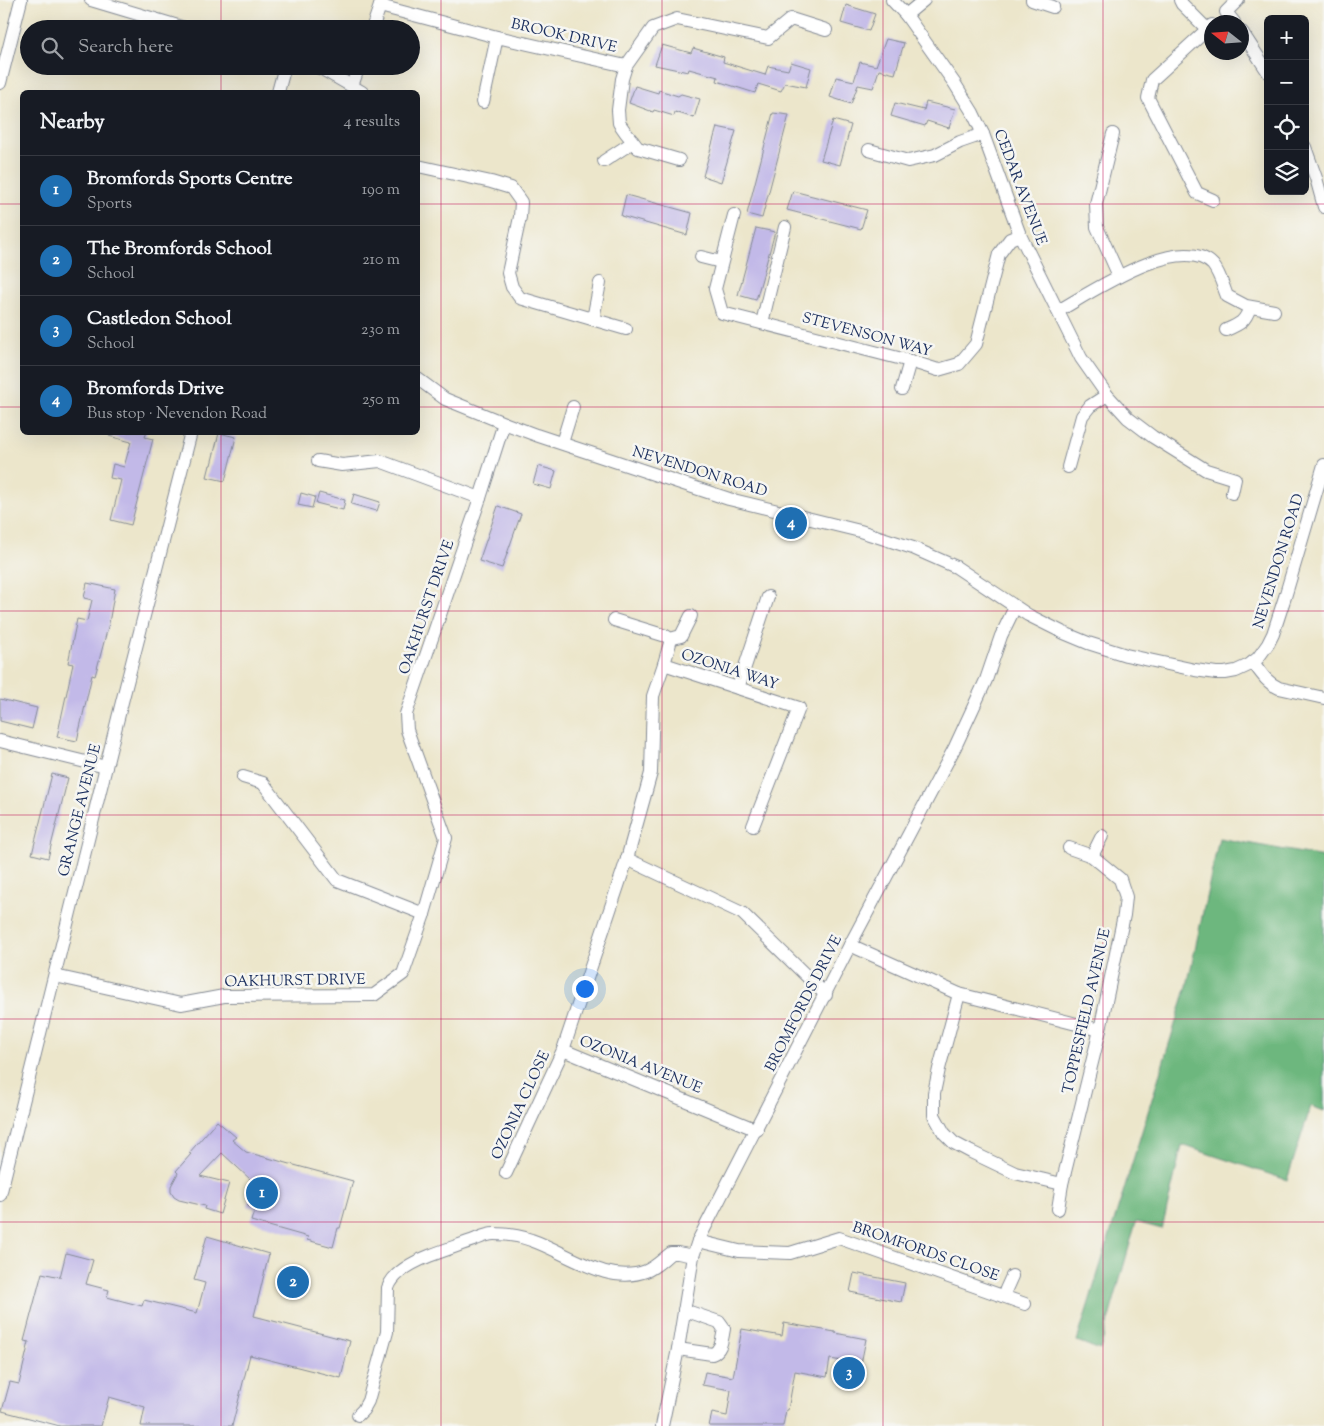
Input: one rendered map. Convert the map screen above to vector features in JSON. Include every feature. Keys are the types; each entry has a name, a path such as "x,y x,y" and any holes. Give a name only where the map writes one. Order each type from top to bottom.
{"street":[{"path":"0,83 21,0"},
{"path":"91,0 158,20"},
{"name":"CEDAR AVENUE","path":"892,0 906,15 956,84 973,112 1020,235 1081,358 1107,395 1134,423 1206,470 1235,479 1232,493"},
{"path":"906,15 924,0"},
{"path":"1032,0 1053,7"},
{"path":"1180,0 1182,4 1204,21"},
{"path":"1223,15 1238,0"},
{"path":"375,20 381,3"},
{"name":"BROOK DRIVE","path":"381,3 497,37 626,66"},
{"name":"BROOK DRIVE","path":"679,160 638,148 619,123 619,102 626,66 653,28 677,19 768,38 790,19 826,30"},
{"path":"1204,32 1152,80 1148,98 1197,193 1213,200"},
{"path":"483,102 497,37"},
{"path":"1249,43 1264,66"},
{"path":"279,90 283,75"},
{"path":"332,75 357,89 358,75"},
{"path":"869,150 908,161 935,155 960,142 983,134"},
{"path":"1113,134 1096,204 1097,227 1119,276"},
{"path":"604,161 633,142"},
{"path":"1306,150 1324,207"},
{"path":"420,166 511,188 521,202 520,217 508,273 512,287 520,298 626,328"},
{"name":"STEVENSON WAY","path":"734,215 714,289 722,314 910,361 938,370 959,364 976,344 999,254 1010,239 1020,235"},
{"path":"762,323 786,227"},
{"path":"1058,311 1119,276 1155,260 1181,254 1195,255 1212,264 1219,275 1227,296 1250,307 1274,311"},
{"path":"701,257 720,262"},
{"path":"593,320 600,283"},
{"path":"1226,330 1242,322 1247,317 1250,307"},
{"path":"902,389 910,361"},
{"name":"NEVENDON ROAD","path":"420,381 444,399 504,423 562,443 729,499 860,531 913,548 956,567 1040,622 1075,638 1126,655 1216,673 1236,671 1253,662 1263,652 1273,634 1324,465"},
{"path":"1068,467 1082,416 1090,406 1107,395"},
{"path":"562,443 573,406"},
{"name":"OAKHURST DRIVE","path":"55,976 181,1004 224,996 374,995 403,974 424,914 446,838 407,730 406,714 504,423"},
{"name":"GRANGE AVENUE","path":"0,1195 190,435"},
{"path":"318,461 342,465 380,461 480,498"},
{"path":"738,688 768,597"},
{"name":"BROMFORDS DRIVE","path":"662,1426 678,1349 693,1256 698,1241 850,945 955,747 986,680 1001,636 1015,607"},
{"path":"614,620 670,638 681,636 691,616"},
{"path":"664,664 670,638"},
{"path":"1253,662 1264,677 1279,688 1324,698"},
{"name":"OZONIA WAY","path":"627,859 651,772 653,696 664,664 799,708 753,826"},
{"path":"0,741 106,767"},
{"path":"243,776 263,783 337,880 424,914"},
{"path":"1092,856 1102,836"},
{"name":"TOPPESFIELD AVENUE","path":"1058,1209 1062,1184 1100,1030 1126,897 1120,879 1092,856 1068,848"},
{"path":"627,859 742,913 826,995"},
{"name":"OZONIA AVENUE","path":"627,859 563,1050 756,1130"},
{"path":"850,945 959,994 1100,1030"},
{"path":"959,994 939,1068 934,1093 934,1115 944,1133 962,1147 1015,1174 1062,1184"},
{"name":"OZONIA CLOSE","path":"506,1173 563,1050"},
{"path":"358,1415 368,1401 387,1332 388,1288 390,1282 410,1266 424,1258 491,1234 511,1235 530,1239 600,1270 623,1275 633,1275 648,1270 671,1253 693,1256"},
{"name":"BROMFORDS CLOSE","path":"698,1241 738,1251 790,1253 839,1238 1024,1304"},
{"path":"1003,1296 1012,1276"},
{"path":"678,1349 712,1354 717,1352 720,1348 724,1329 720,1322 684,1310"}],"green space":[{"path":"1219,838 1324,857 1324,1111 1311,1106 1287,1180 1182,1145 1162,1229 1136,1222 1100,1350 1077,1341 1187,986"}],"building":[{"path":"846,5 875,14 869,31 841,23"},
{"path":"886,39 904,43 895,74 879,70 873,88 858,85 851,104 830,97 836,77 854,81 860,62 876,66"},
{"path":"662,45 691,53 693,48 724,57 723,62 765,75 768,66 788,70 791,62 811,68 806,87 785,83 781,91 758,84 755,93 717,81 718,77 689,69 688,72 655,65"},
{"path":"635,86 658,93 659,90 678,96 681,94 700,99 694,118 675,112 674,116 654,110 653,112 629,103"},
{"path":"926,102 955,109 949,128 927,121 925,126 891,116 895,103 924,110"},
{"path":"773,113 789,115 762,218 747,214"},
{"path":"833,120 851,125 840,165 821,160"},
{"path":"717,127 736,131 721,182 703,176"},
{"path":"793,191 867,210 861,229 787,210"},
{"path":"626,195 692,213 687,235 621,216"},
{"path":"756,228 775,232 756,300 738,295"},
{"path":"146,435 145,437 153,439 131,525 111,520 121,480 110,478 113,464 124,467 131,442 109,436"},
{"path":"218,435 236,437 225,481 207,477"},
{"path":"538,466 556,471 551,489 533,484"},
{"path":"301,493 315,497 312,508 298,505"},
{"path":"319,493 345,500 343,510 316,503"},
{"path":"354,494 380,502 377,511 351,504"},
{"path":"498,506 521,514 502,568 479,561"},
{"path":"87,583 115,589 109,623 95,676 92,675 77,741 57,737 73,664 68,663 77,619 87,621 92,600 84,598"},
{"path":"0,699 37,708 32,729 0,721"},
{"path":"52,774 68,778 48,858 32,854"},
{"path":"217,1121 236,1137 232,1140 246,1152 353,1181 333,1247 307,1240 308,1237 251,1221 255,1208 248,1206 253,1190 265,1193 222,1153 200,1176 229,1183 220,1214 204,1209 205,1206 174,1197 171,1192 171,1186 178,1173 176,1171"},
{"path":"207,1236 269,1254 254,1316 350,1341 341,1378 250,1355 232,1426 141,1426 145,1407 109,1397 101,1426 60,1426 2,1411 10,1382 19,1384 29,1342 24,1341 42,1273 60,1277 66,1253 93,1260 86,1284 109,1290 107,1297 142,1306 144,1300 197,1313 205,1283 194,1280"},
{"path":"854,1273 905,1283 901,1302 850,1292"},
{"path":"784,1323 866,1339 861,1364 830,1359 827,1377 795,1371 783,1426 709,1426 712,1413 727,1416 731,1390 702,1385 705,1372 733,1377 742,1329 782,1336"}],"place":[{"name":"Bromfords Drive","path":"791,523"},
{"name":"Bromfords Sports Centre","path":"262,1193"},
{"name":"The Bromfords School","path":"293,1282"},
{"name":"Castledon School","path":"849,1373"}]}
